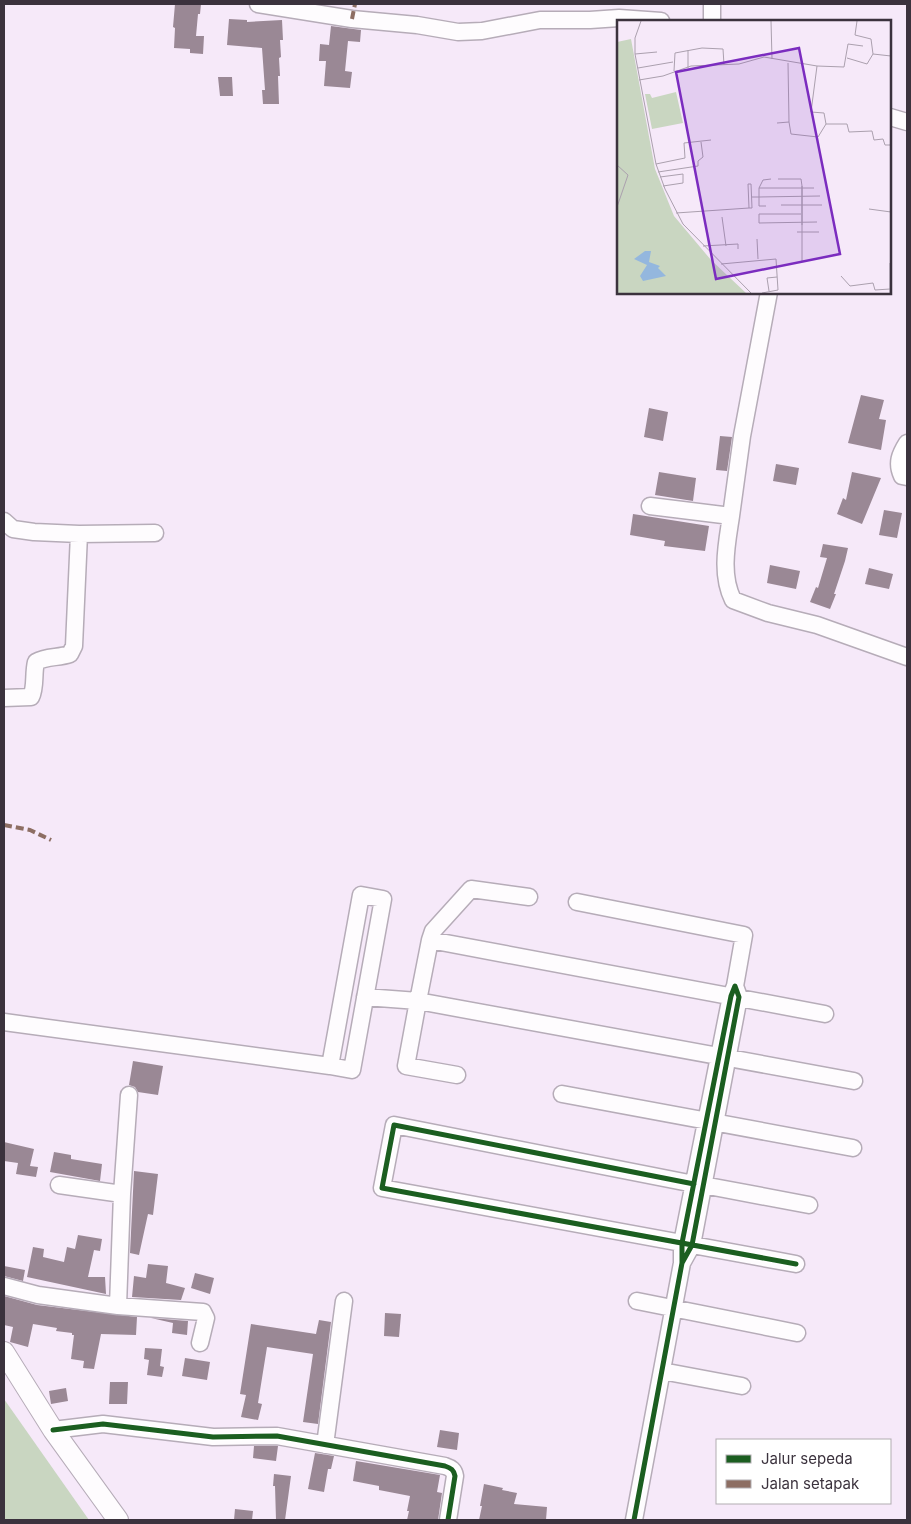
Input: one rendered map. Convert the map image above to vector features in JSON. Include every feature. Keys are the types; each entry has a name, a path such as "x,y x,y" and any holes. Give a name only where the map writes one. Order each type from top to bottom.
{"street":[{"path":"258,4 353,11 470,32 540,20 620,18 647,20"},
{"path":"712,4 712,20"},
{"path":"891,117 907,122"},
{"path":"769,294 742,436 726,550 728,591 733,600 768,613 818,625 907,657"},
{"path":"907,443 901,452 898,464 902,476 907,477"},
{"path":"650,506 731,516"},
{"path":"4,521 18,530 79,534 155,533"},
{"path":"4,698 31,697 34,692 34,669 36,662 42,659 57,658 70,654 74,646 79,534"},
{"path":"457,1075 406,1066 433,931 471,889 529,897"},
{"path":"4,1022 352,1070 383,899 361,895 330,1066"},
{"path":"577,902 744,935 711,1121 682,1262 634,1520"},
{"path":"430,940 735,993 825,1014"},
{"path":"366,998 418,1001 854,1081"},
{"path":"562,1094 853,1148"},
{"path":"118,1306 122,1194 130,1096"},
{"path":"796,1264 382,1188 394,1125 809,1205"},
{"path":"59,1185 122,1194"},
{"path":"4,1286 38,1295 118,1306 203,1312 206,1318 200,1343"},
{"path":"325,1445 344,1301"},
{"path":"637,1302 797,1333"},
{"path":"4,1352 53,1430 118,1520"},
{"path":"662,1371 742,1386"},
{"path":"53,1430 103,1424 213,1437 277,1436 451,1468 455,1476 448,1520"}],"green space":[{"path":"4,1399 89,1520 4,1520"}],"building":[{"path":"175,4 201,4 196,36 204,36 203,54 190,53 190,49 174,48"},
{"path":"229,19 247,20 247,22 282,20 283,40 280,40 280,76 278,76 279,104 263,104 262,90 265,90 262,48 227,45"},
{"path":"331,26 361,30 360,42 348,41 345,71 352,72 350,88 324,86 326,61 319,61 320,44 329,45"},
{"path":"218,77 232,77 233,96 220,96"},
{"path":"861,395 884,400 879,419 886,420 881,450 848,443"},
{"path":"649,408 668,412 663,441 644,437"},
{"path":"720,436 732,437 727,471 716,470"},
{"path":"776,464 799,468 796,485 773,481"},
{"path":"659,472 696,478 693,501 655,495"},
{"path":"852,472 881,478 862,524 837,514 843,498 846,500"},
{"path":"884,510 902,513 897,538 879,535"},
{"path":"633,514 709,526 705,551 664,546 665,541 630,535"},
{"path":"823,544 848,548 834,594 836,594 830,609 810,602 816,587 818,588 827,558 820,557"},
{"path":"770,565 800,571 796,589 767,583"},
{"path":"869,568 893,574 889,589 865,584"},
{"path":"133,1061 163,1066 158,1095 138,1092 135,1087 129,1085"},
{"path":"4,1142 34,1149 30,1166 38,1167 36,1177 16,1174 18,1163 4,1161"},
{"path":"54,1152 71,1155 71,1159 102,1164 100,1181 50,1172"},
{"path":"134,1171 158,1174 153,1215 148,1214 139,1255 130,1253"},
{"path":"78,1235 102,1239 100,1251 94,1250 88,1277 105,1277 106,1294 27,1277 33,1247 44,1249 43,1257 64,1262 67,1247 75,1249"},
{"path":"148,1264 168,1266 166,1283 185,1288 181,1300 132,1297 134,1276 146,1278"},
{"path":"4,1266 25,1270 23,1281 4,1276"},
{"path":"195,1273 214,1278 210,1294 191,1288"},
{"path":"4,1296 37,1305 137,1317 136,1335 101,1334 94,1369 83,1368 84,1361 71,1359 74,1335 72,1333 56,1331 57,1328 33,1324 28,1347 10,1342 13,1327 4,1325"},
{"path":"385,1313 401,1314 399,1337 384,1336"},
{"path":"151,1318 188,1321 187,1335 172,1333 173,1323"},
{"path":"319,1320 331,1322 318,1424 303,1422 313,1354 267,1347 258,1403 262,1404 258,1420 241,1417 246,1395 240,1394 251,1324 316,1334"},
{"path":"145,1348 162,1349 160,1366 164,1367 162,1377 147,1375 149,1360 144,1359"},
{"path":"185,1358 210,1362 207,1380 182,1376"},
{"path":"110,1382 128,1382 127,1404 109,1404"},
{"path":"66,1388 68,1401 51,1404 49,1391"},
{"path":"440,1430 459,1433 457,1450 437,1447"},
{"path":"254,1446 278,1446 276,1461 253,1458"},
{"path":"315,1453 334,1456 331,1469 328,1469 324,1492 308,1489"},
{"path":"356,1461 440,1475 437,1492 442,1493 438,1520 407,1520 410,1496 379,1490 379,1486 353,1481"},
{"path":"274,1474 291,1476 285,1520 276,1520 275,1486 273,1486"},
{"path":"484,1484 517,1493 514,1504 547,1507 546,1520 479,1520"},
{"path":"235,1509 253,1511 252,1520 234,1520"}],"marked path":[{"path":"352,19 355,4"},
{"path":"4,825 30,830 51,840"}],"cycle path":[{"path":"634,1520 682,1263 682,1243 731,996 735,986 739,997 692,1245 682,1263"},
{"path":"694,1184 394,1125 382,1188 796,1264"},
{"path":"53,1430 103,1424 213,1437 277,1436 445,1466 452,1470 455,1476 448,1520"}]}
